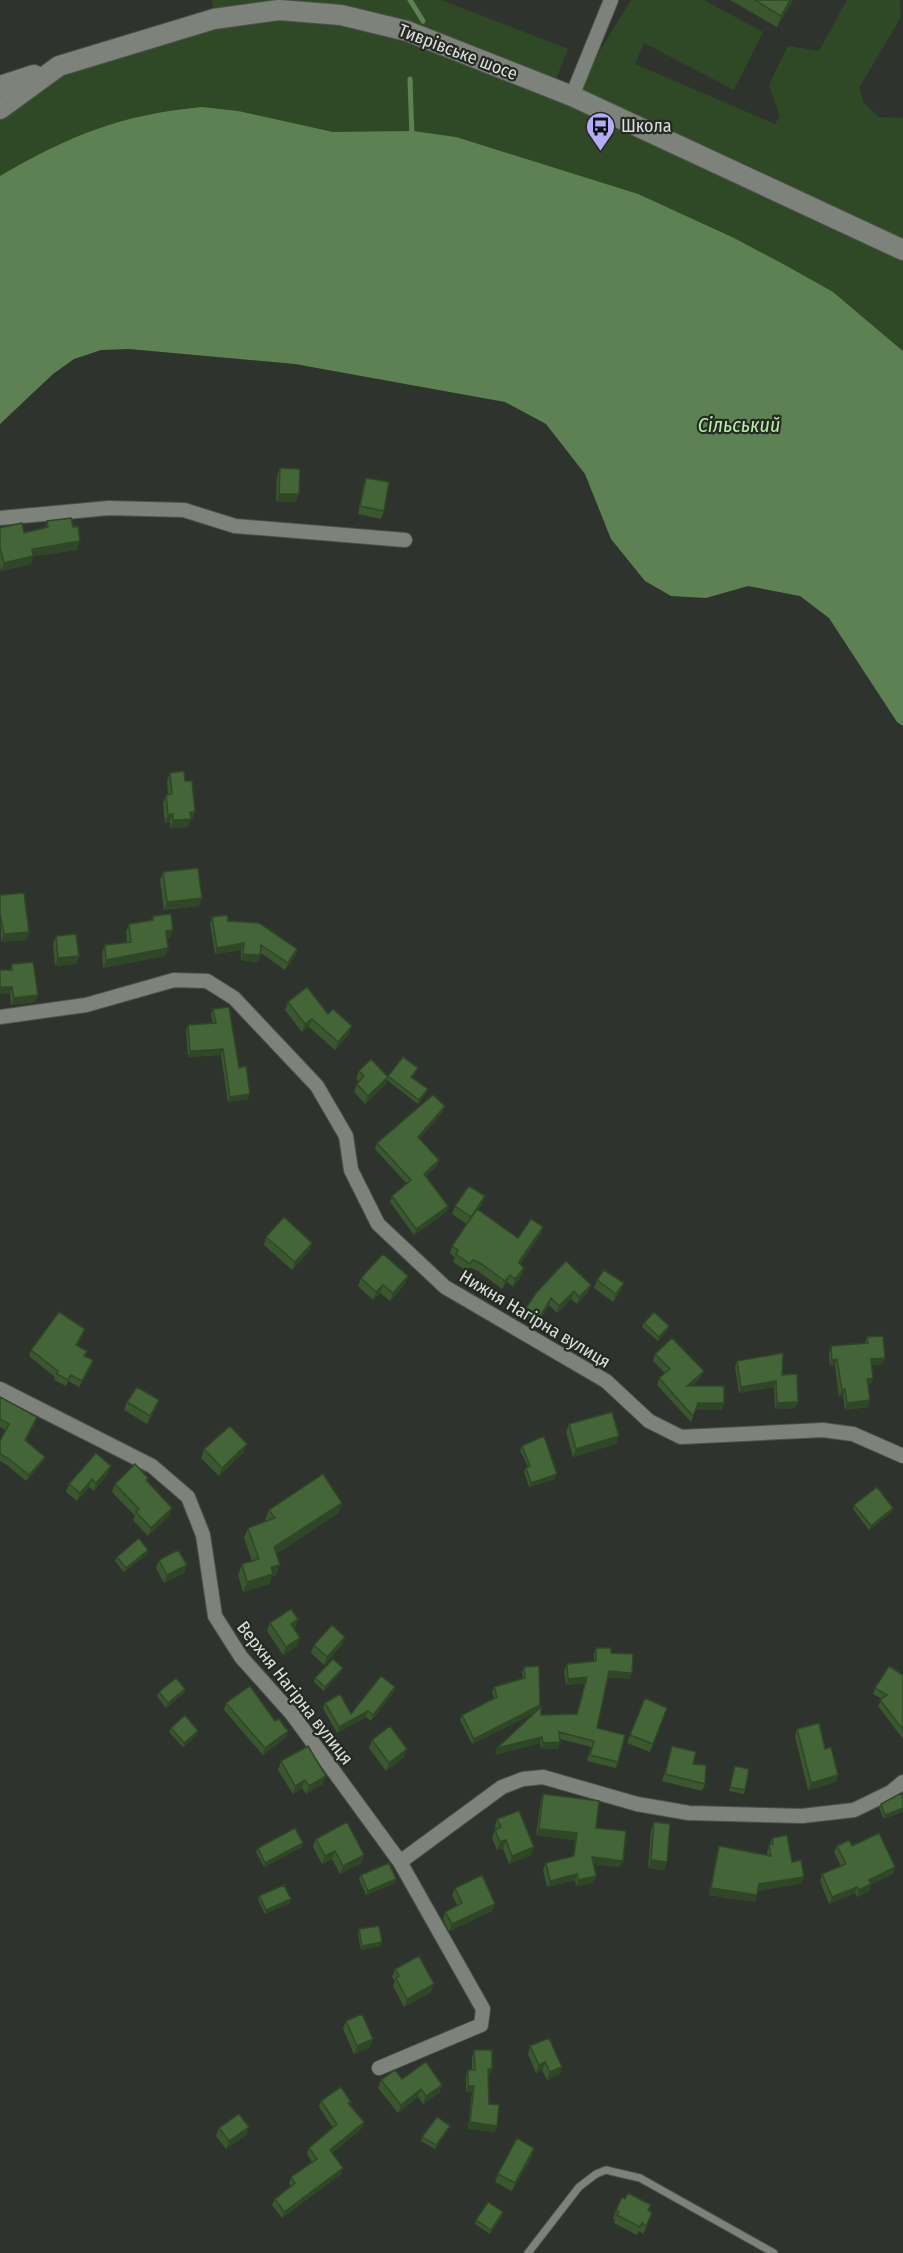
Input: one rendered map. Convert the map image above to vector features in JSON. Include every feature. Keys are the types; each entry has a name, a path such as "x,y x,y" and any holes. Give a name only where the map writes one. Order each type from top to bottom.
{"main road":[{"name":"Тиврівське шосе","path":"0,109 59,66 214,19 248,6 308,11 373,21 407,31 572,96 903,250"},
{"path":"0,86 59,66"}],"street":[{"path":"572,96 611,0"},
{"path":"0,518 109,508 184,510 234,526 405,540"},
{"name":"Нижня Нагірна вулиця","path":"0,1017 86,1005 174,980 207,981 234,998 317,1086 346,1136 351,1170 378,1224 445,1287 606,1381 649,1421 681,1437 823,1430 853,1434 903,1456"},
{"name":"Верхня Нагірна вулиця","path":"0,1389 152,1466 188,1497 203,1535 215,1616 241,1657 292,1714 400,1862 483,2009 481,2025 379,2068"},
{"path":"400,1862 502,1788 523,1779 543,1777 637,1804 689,1813 802,1816 854,1810 891,1792 903,1782"}],"lane":[{"path":"528,2253 579,2187 596,2174 606,2170 615,2170 639,2178 774,2253"}],"shaded area":[{"path":"212,0 441,0 568,49 552,89 572,96 631,0 704,0 763,32 734,90 644,43 635,64 775,124 780,116 769,85 788,46 819,51 847,0 900,0 901,17 859,88 864,103 879,117 903,118 903,391 0,193 0,109 27,87 214,19"}],"water":[{"name":"Сільський","path":"202,107 238,111 333,132 413,131 456,137 638,194 734,238 833,292 903,351 903,726 897,722 829,618 800,596 748,586 706,598 671,596 645,581 611,539 585,474 546,424 505,402 295,364 129,349 101,350 74,359 53,374 0,424 0,176 50,149 96,129 145,115"}],"building":[{"path":"755,0 790,0 781,16"},
{"path":"280,468 300,469 299,494 279,494"},
{"path":"366,478 389,482 384,511 360,506"},
{"path":"71,518 73,527 78,526 80,541 32,549 33,556 4,563 0,548 0,528 22,523 24,533 48,527 47,521"},
{"path":"184,771 185,781 192,781 195,812 190,812 191,819 173,820 173,814 168,815 166,795 172,794 170,773"},
{"path":"198,868 202,898 167,902 163,872"},
{"path":"24,893 29,932 4,934 0,913 0,895"},
{"path":"171,914 173,930 166,931 168,948 106,960 105,945 131,942 129,924 153,920 153,916"},
{"path":"227,915 228,921 259,923 297,949 288,963 261,945 260,955 243,954 244,943 217,948 212,917"},
{"path":"76,934 79,956 58,958 56,936"},
{"path":"33,962 38,995 14,998 12,987 0,987 0,970 12,970 12,964"},
{"path":"307,987 328,1014 333,1009 352,1026 338,1042 312,1019 305,1024 288,1002"},
{"path":"229,1007 239,1068 246,1066 250,1094 230,1097 223,1049 190,1051 188,1025 216,1023 213,1009"},
{"path":"403,1057 418,1068 411,1077 428,1089 419,1100 388,1076"},
{"path":"371,1059 388,1077 368,1096 357,1084 364,1076 359,1071"},
{"path":"433,1095 445,1106 418,1137 439,1160 424,1174 448,1206 416,1229 392,1196 411,1180 377,1143"},
{"path":"469,1186 485,1196 471,1217 455,1206"},
{"path":"477,1209 518,1238 531,1219 543,1227 520,1260 519,1263 524,1268 515,1279 510,1275 505,1281 480,1263 473,1260 470,1264 456,1254 458,1250 452,1246"},
{"path":"284,1217 312,1243 295,1262 266,1237"},
{"path":"383,1254 408,1276 393,1293 383,1285 376,1292 361,1278"},
{"path":"566,1261 591,1285 579,1297 574,1291 559,1306 551,1298 540,1317 526,1308 536,1293"},
{"path":"604,1270 624,1283 616,1294 597,1280"},
{"path":"59,1312 85,1329 76,1345 87,1351 84,1356 93,1360 82,1381 71,1375 68,1380 57,1374 58,1371 31,1350"},
{"path":"654,1312 669,1326 659,1337 644,1323"},
{"path":"883,1336 885,1358 871,1359 873,1378 867,1379 870,1400 847,1403 845,1389 842,1390 837,1359 832,1360 831,1346 868,1343 867,1337"},
{"path":"672,1338 704,1371 687,1386 724,1386 724,1403 698,1403 693,1416 659,1378 670,1369 655,1354"},
{"path":"783,1353 782,1375 797,1374 798,1402 777,1403 776,1381 741,1387 737,1361"},
{"path":"137,1387 159,1400 150,1416 127,1402"},
{"path":"0,1397 37,1417 25,1440 45,1457 29,1475 0,1454 0,1441 9,1424 0,1419"},
{"path":"612,1412 619,1436 576,1449 569,1424"},
{"path":"230,1426 247,1444 222,1468 204,1449"},
{"path":"544,1436 557,1474 531,1483 526,1468 530,1466 522,1446"},
{"path":"96,1453 111,1466 96,1483 92,1479 80,1493 69,1484"},
{"path":"135,1464 148,1478 146,1480 172,1508 151,1528 136,1512 139,1509 115,1484"},
{"path":"323,1474 342,1503 274,1547 280,1565 271,1567 273,1574 247,1582 242,1564 259,1559 248,1528 275,1518 269,1510"},
{"path":"877,1487 893,1508 871,1526 854,1505"},
{"path":"139,1538 148,1550 126,1568 117,1557"},
{"path":"178,1550 187,1565 167,1575 159,1560"},
{"path":"291,1609 298,1619 291,1624 300,1638 286,1647 270,1623"},
{"path":"332,1625 345,1637 327,1657 314,1645"},
{"path":"596,1648 611,1648 611,1653 633,1654 632,1673 609,1671 597,1728 625,1735 618,1762 590,1755 594,1741 559,1732 560,1742 543,1743 542,1737 497,1748 541,1707 541,1715 577,1714 587,1677 568,1679 567,1664 596,1661"},
{"path":"333,1659 343,1668 325,1687 315,1678"},
{"path":"539,1666 540,1705 474,1739 462,1715 497,1697 494,1687 525,1678 524,1667"},
{"path":"889,1666 903,1675 903,1730 880,1700 887,1695 875,1688"},
{"path":"381,1676 395,1687 373,1715 368,1711 339,1727 325,1703 340,1694 351,1714"},
{"path":"176,1678 185,1689 168,1703 159,1692"},
{"path":"250,1686 275,1721 279,1719 288,1731 265,1748 226,1703"},
{"path":"645,1698 667,1708 653,1744 630,1735"},
{"path":"185,1715 198,1731 184,1743 171,1728"},
{"path":"819,1723 825,1749 831,1747 838,1775 811,1783 797,1729"},
{"path":"390,1726 407,1749 389,1763 372,1740"},
{"path":"308,1746 326,1776 309,1786 305,1780 295,1786 281,1761"},
{"path":"672,1746 696,1752 693,1764 706,1765 705,1784 665,1774"},
{"path":"735,1766 749,1769 745,1790 730,1787"},
{"path":"901,1793 903,1808 885,1815 881,1804"},
{"path":"543,1794 599,1801 596,1828 626,1831 623,1861 592,1857 596,1876 578,1880 577,1874 550,1881 546,1863 574,1856 577,1833 539,1829"},
{"path":"519,1811 534,1847 512,1856 506,1840 500,1842 495,1830 501,1827 497,1819"},
{"path":"347,1822 364,1855 343,1866 335,1851 325,1856 316,1839"},
{"path":"654,1822 670,1824 667,1862 651,1860"},
{"path":"295,1828 303,1843 265,1863 258,1848"},
{"path":"879,1833 895,1867 869,1880 871,1884 859,1890 857,1887 832,1897 822,1874 846,1864 837,1846 849,1840 852,1846"},
{"path":"787,1835 792,1862 801,1860 804,1877 759,1884 757,1895 711,1888 719,1846 771,1856 769,1845 773,1844 772,1838"},
{"path":"389,1863 396,1879 368,1891 361,1875"},
{"path":"482,1875 495,1904 452,1924 445,1912 462,1903 455,1888"},
{"path":"284,1885 291,1899 266,1910 259,1896"},
{"path":"379,1926 382,1942 362,1946 359,1929"},
{"path":"419,1956 434,1984 407,1999 396,1978 399,1976 395,1969"},
{"path":"362,2014 373,2039 357,2046 346,2021"},
{"path":"549,2038 562,2067 550,2072 545,2062 539,2065 530,2046"},
{"path":"474,2050 492,2050 492,2069 488,2069 489,2104 499,2105 497,2126 470,2122 474,2086 468,2086 468,2070 475,2070"},
{"path":"426,2062 442,2085 426,2096 421,2089 401,2105 381,2080 395,2070 402,2079"},
{"path":"341,2087 351,2102 348,2103 364,2122 330,2150 343,2168 284,2212 275,2199 295,2183 291,2177 317,2159 309,2148 337,2124 321,2101"},
{"path":"239,2114 249,2127 229,2141 219,2128"},
{"path":"437,2117 450,2126 436,2145 422,2137"},
{"path":"517,2138 534,2148 515,2183 498,2174"},
{"path":"628,2193 651,2205 648,2210 652,2213 646,2226 642,2223 640,2227 617,2215 619,2212 616,2210 622,2197 625,2199"},
{"path":"488,2202 503,2212 491,2230 476,2220"}],"waterway":[{"path":"410,0 423,21"},
{"path":"410,79 412,138"}],"place":[{"name":"Школа","path":"600,152"}]}
